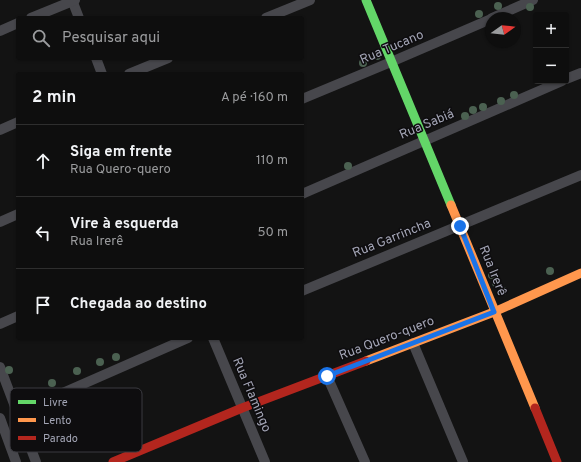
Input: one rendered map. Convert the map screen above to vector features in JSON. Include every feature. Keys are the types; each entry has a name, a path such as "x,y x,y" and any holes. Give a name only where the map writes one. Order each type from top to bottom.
{"street":[{"path":"36,16 73,0 78,16"},
{"path":"271,16 310,0"},
{"name":"Rua Irerê","path":"366,0 557,462"},
{"name":"Rua Tucano","path":"506,12 533,0"},
{"name":"Rua Tucano","path":"304,98 485,21"},
{"path":"0,31 16,25"},
{"path":"97,60 101,72"},
{"path":"134,72 163,60"},
{"path":"569,78 581,73"},
{"name":"Rua Sabiá","path":"304,193 555,84"},
{"path":"0,130 16,123"},
{"name":"Rua Garrincha","path":"304,290 581,175"},
{"path":"0,222 16,215"},
{"name":"Rua Quero-quero","path":"142,450 242,408 494,312 581,274"},
{"path":"0,324 16,317"},
{"path":"74,388 183,340"},
{"name":"Rua Flamingo","path":"214,340 265,462"},
{"path":"413,343 462,462"},
{"path":"0,367 10,394"},
{"path":"327,376 365,462"},
{"path":"0,419 10,446"},
{"path":"12,452 16,462"},
{"path":"32,452 36,462"},
{"name":"Rua Quero-quero","path":"113,462 137,452"}],"traffic: fast":[{"path":"366,0 451,205"}],"traffic: slow":[{"path":"451,205 535,408"},
{"path":"366,361 494,312 581,273"}],"traffic: jam":[{"path":"142,450 242,408 366,361"},
{"path":"535,408 557,462"},
{"path":"113,462 137,452"}],"route":[{"path":"327,376 494,312 460,226"}]}
